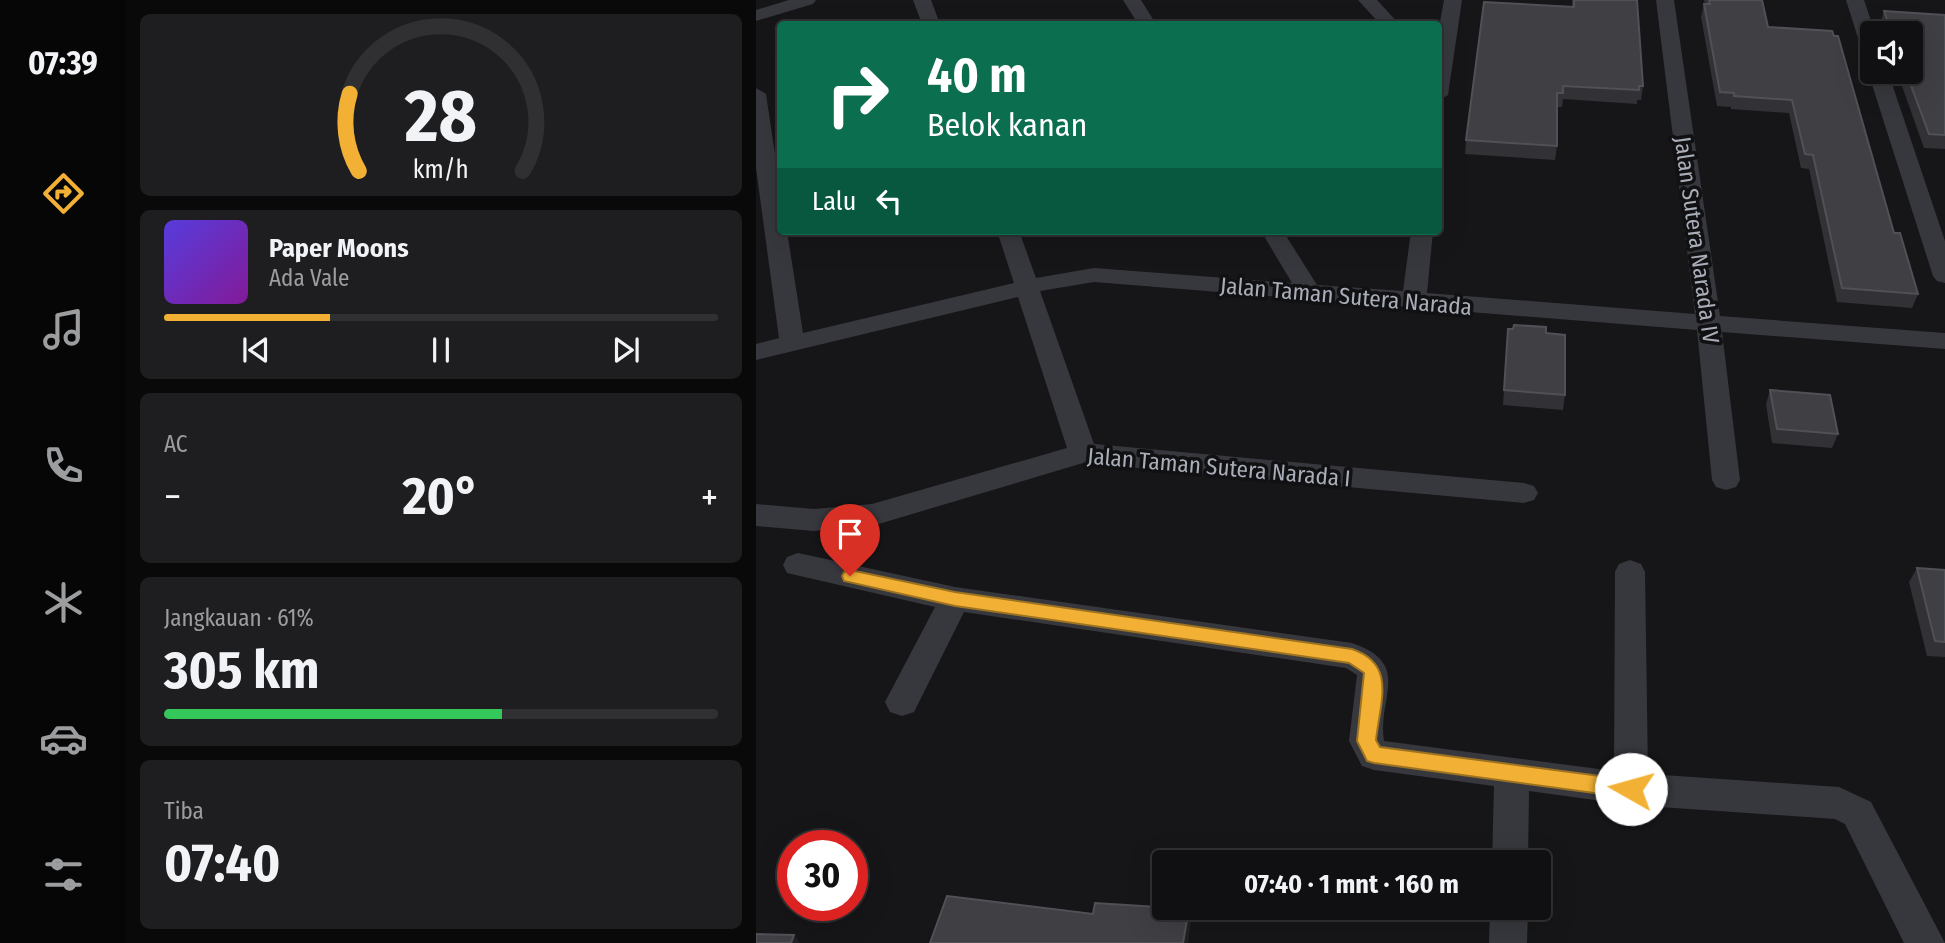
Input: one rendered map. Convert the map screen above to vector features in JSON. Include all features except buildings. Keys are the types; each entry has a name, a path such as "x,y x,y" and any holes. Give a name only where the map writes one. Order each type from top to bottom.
{"street":[{"path":"756,16 807,0"},
{"path":"922,0 930,21"},
{"path":"1132,0 1145,21"},
{"path":"1367,0 1387,21"},
{"path":"1442,64 1452,0"},
{"name":"Jalan Sutera Narada IV","path":"1665,0 1709,323 1726,480"},
{"path":"1855,0 1862,21"},
{"path":"1882,84 1945,276"},
{"path":"756,94 792,343"},
{"path":"1009,235 1083,453"},
{"path":"1274,235 1310,293"},
{"path":"1414,301 1422,235"},
{"name":"Jalan Taman Sutera Narada","path":"756,352 1069,277 1094,275 1945,341"},
{"name":"Jalan Taman Sutera Narada I","path":"756,515 844,521 873,515 1083,453 1524,493"},
{"path":"798,565 955,599 1352,656 1367,664 1373,672 1367,741 1374,755 1631,789 1839,803 1851,807 1858,813 1926,943"},
{"path":"1630,572 1631,789"},
{"path":"902,702 955,599"},
{"path":"1510,850 1512,775"},
{"path":"1508,943 1509,920"}],"route":[{"path":"850,576 955,599 1352,656 1367,664 1373,672 1367,741 1374,755 1631,789"}]}
